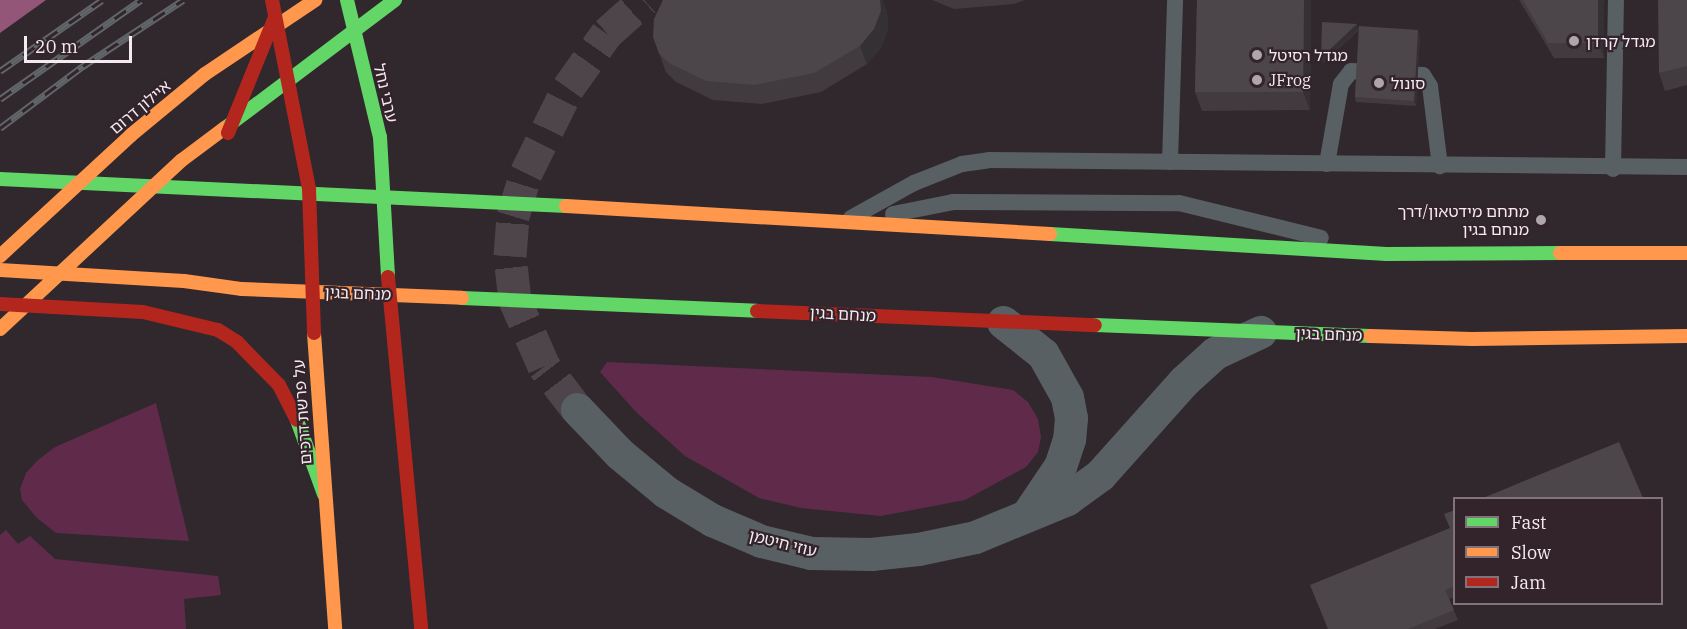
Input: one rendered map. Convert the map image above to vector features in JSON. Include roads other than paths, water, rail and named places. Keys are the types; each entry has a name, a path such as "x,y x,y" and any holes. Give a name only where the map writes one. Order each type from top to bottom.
{"main road":[{"path":"272,0 308,191"},
{"name":"איילון דרום","path":"0,256 131,135 205,74 315,0"},
{"name":"ערבי נחל","path":"347,0 380,137 386,195"},
{"path":"0,329 182,160 395,0"},
{"path":"145,186 189,169 231,129 276,16"},
{"path":"0,179 386,195 839,224 1386,254 1687,253"},
{"name":"על פרשת דרכים","path":"308,191 311,291 335,629"},
{"path":"386,195 389,293 421,629"},
{"name":"מנחם בגין","path":"0,270 311,291 1003,322 1472,339 1687,336"},
{"path":"0,304 143,312 218,330 260,364 291,404 324,494"}],"street":[{"path":"1003,322 1043,354 1067,397 1071,418 1069,439 1059,466 1027,516"},
{"name":"עוזי חיטמן","path":"577,409 620,454 666,492 712,520 761,541 811,553 871,554 918,549 975,537 1068,499 1100,475 1184,381 1215,353 1260,332"}],"lane":[{"path":"1170,162 1174,0"},
{"path":"1613,169 1616,0"},
{"path":"1327,164 1341,84 1351,71 1423,75 1430,86 1440,166"},
{"path":"839,224 914,183 962,164 998,160 1613,169 1687,167"},
{"path":"839,224 953,202 1179,203 1386,254"}],"tunnel":[{"path":"577,409 544,366 515,300 510,256 513,216 526,173 568,88 607,33 644,0"}],"railway":[{"path":"0,71 102,0"},
{"path":"0,99 141,0"},
{"path":"0,128 83,66 183,0"}],"place":[{"name":"מגדל קרדן","path":"1574,41"},
{"name":"מגדל רסיטל","path":"1257,55"},
{"name":"JFrog","path":"1257,80"},
{"name":"סונול","path":"1379,83"},
{"name":"מתחם מידטאון/דרך מנחם בגין","path":"1541,220"}]}
